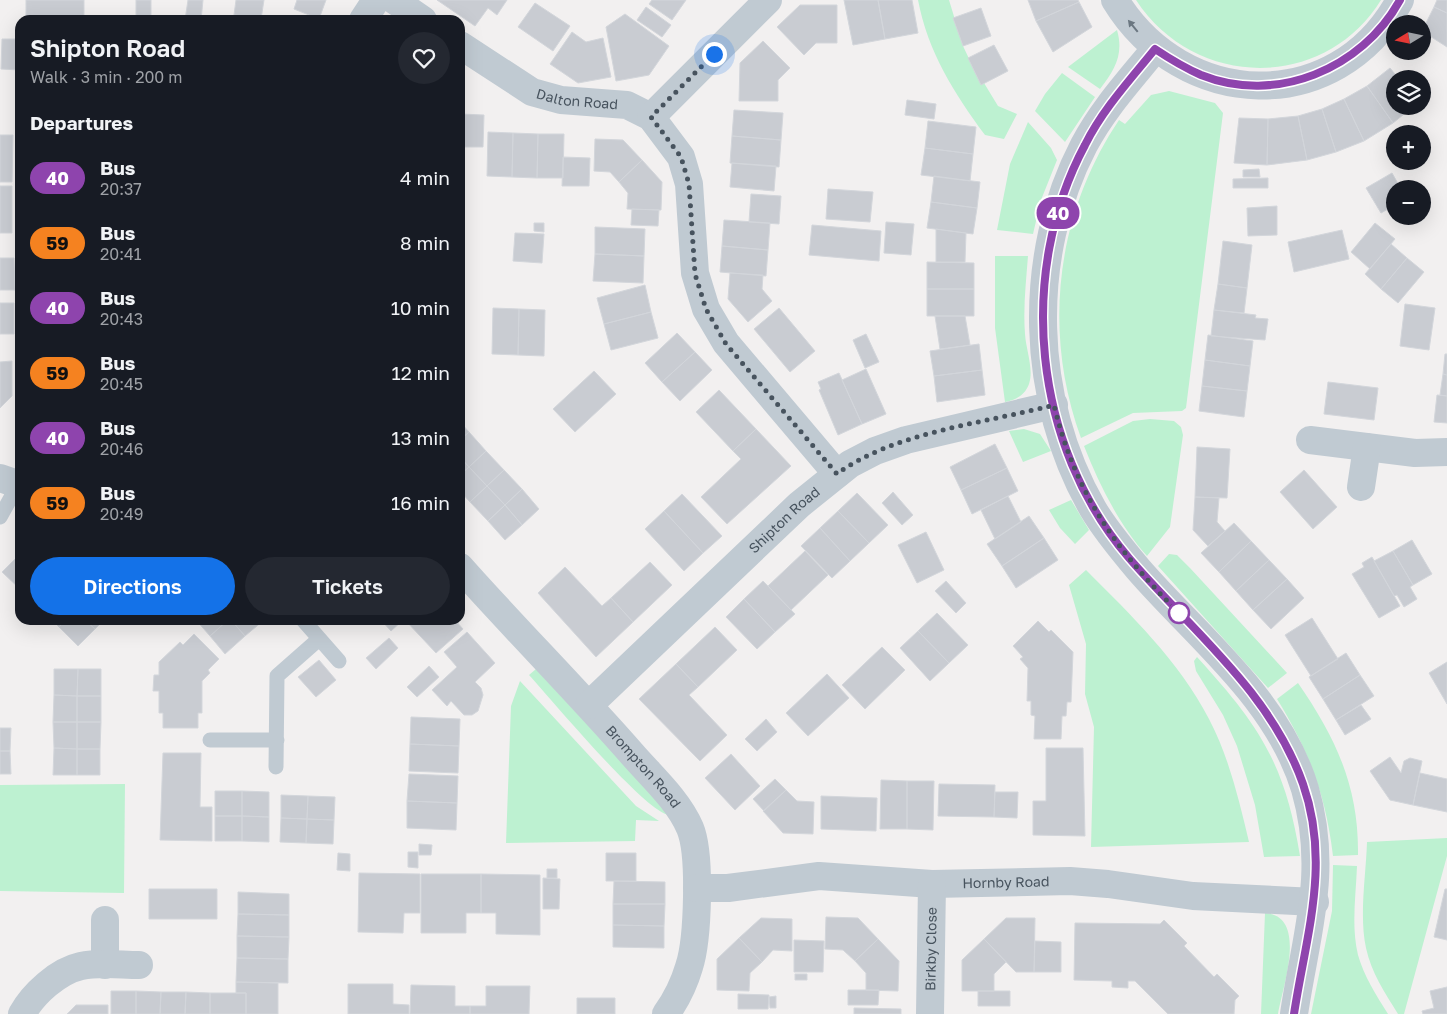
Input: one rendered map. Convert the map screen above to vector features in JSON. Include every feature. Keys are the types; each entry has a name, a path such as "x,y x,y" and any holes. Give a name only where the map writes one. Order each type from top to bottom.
{"street":[{"path":"366,15 376,0"},
{"path":"394,0 416,15"},
{"path":"1115,0 1139,33 1155,49 1178,64 1203,76 1229,83 1268,86 1287,83 1322,72 1354,54 1380,28 1400,0"},
{"path":"651,117 752,5"},
{"name":"Dalton Road","path":"465,48 532,92 562,100 627,105 651,117 681,157 689,184 695,274 706,309 726,344 837,474"},
{"path":"1155,49 1099,119 1075,165 1058,212 1046,260 1042,299 1045,350 1054,405 1074,466 1092,507 1108,532 1141,572 1238,676 1264,710 1285,744 1304,787 1314,829 1316,861 1314,902 1294,1014"},
{"name":"Shipton Road","path":"589,705 799,505 860,458 906,440 1054,405"},
{"path":"1310,440 1415,453 1447,452"},
{"path":"1361,487 1367,447"},
{"name":"Brompton Road","path":"465,572 589,705 681,812 692,835 697,888 690,965 684,983 666,1014"},
{"name":"Hornby Road","path":"697,888 737,887 819,876 932,884 1070,881 1108,884 1193,896 1314,902"},
{"name":"Birkby Close","path":"930,1014 932,884"},
{"path":"105,965 106,920"},
{"path":"22,1014 40,991 62,975 80,966 139,965"}],"lane":[{"path":"0,517 13,483"},
{"path":"307,625 339,661"},
{"path":"276,766 277,676 319,639"},
{"path":"210,740 277,740"}],"green space":[{"path":"918,0 949,0 963,46 981,84 984,83 998,106 1017,114 1004,139 985,135 953,88 928,37"},
{"path":"1136,0 1381,0 1356,30 1327,51 1294,64 1259,68 1224,63 1191,50 1161,29"},
{"path":"1117,30 1119,54 1117,61 1100,89 1068,67"},
{"path":"1062,73 1095,97 1065,142 1035,111 1045,94"},
{"path":"1169,91 1215,103 1223,113 1186,408 1182,411 1133,413 1081,438 1069,397 1062,356 1059,315 1062,274 1069,234 1081,194 1098,156 1119,120 1125,124 1151,95"},
{"path":"1028,122 1051,148 1057,160 1041,200 1033,234 997,230 1010,164"},
{"path":"995,256 1028,256 1024,324 1030,378 1023,394 1005,402 995,328"},
{"path":"1150,419 1174,421 1181,427 1183,435 1170,527 1147,556 1119,518 1096,475 1084,446 1133,421"},
{"path":"1024,429 1040,434 1051,451 1023,462 1009,431"},
{"path":"1071,500 1089,530 1075,544 1060,528 1049,510"},
{"path":"1169,554 1177,555 1190,568 1287,673 1268,688 1158,566"},
{"path":"1086,570 1169,658 1197,698 1216,733 1228,764 1249,842 1091,847 1094,727 1085,694 1086,644 1069,585"},
{"path":"1197,657 1237,704 1253,725 1266,747 1286,795 1300,856 1264,857 1255,805 1237,746 1223,715 1196,671 1194,661"},
{"path":"536,669 654,796 669,815 657,809 640,795 598,753 529,675"},
{"path":"520,681 636,806 659,821 636,820 635,841 506,843 511,706"},
{"path":"1298,683 1324,724 1343,764 1354,807 1358,855 1333,856 1326,813 1314,774 1298,737 1277,699"},
{"path":"125,784 124,893 0,891 0,785"},
{"path":"1447,838 1447,856 1404,1014 1398,1014 1375,974 1366,948 1363,909 1367,842"},
{"path":"1333,865 1357,866 1354,922 1358,955 1367,978 1388,1014 1311,1014 1332,911"},
{"path":"1265,913 1278,917 1286,926 1290,939 1290,955 1278,1014 1261,1014"}],"building":[{"path":"26,0 84,0 84,15 26,15"},
{"path":"136,0 151,0 151,15 136,15"},
{"path":"188,0 203,0 202,15 186,15"},
{"path":"236,0 264,0 262,15 234,15"},
{"path":"297,0 326,0 320,15 309,15 294,9"},
{"path":"437,0 507,0 497,15 488,8 475,26 465,19 465,15 459,15"},
{"path":"652,0 686,0 672,20 649,4"},
{"path":"844,0 878,0 885,39 853,45"},
{"path":"878,0 912,0 918,33 885,39"},
{"path":"1028,0 1078,0 1079,2 1036,21"},
{"path":"1437,0 1447,0 1447,13 1434,7"},
{"path":"1079,2 1092,27 1053,52 1036,21"},
{"path":"535,3 570,26 553,51 518,27"},
{"path":"800,5 837,5 837,43 816,43 804,55 777,27"},
{"path":"646,7 671,25 662,37 637,20"},
{"path":"1434,7 1447,13 1447,47 1431,37 1430,15"},
{"path":"981,8 991,36 963,46 953,18"},
{"path":"625,14 669,46 649,75 616,81 606,27"},
{"path":"572,32 586,42 603,38 611,77 578,83 550,64"},
{"path":"2,39 15,39 15,70 1,69"},
{"path":"763,41 790,68 778,80 778,101 739,101 740,63"},
{"path":"994,45 1008,71 981,85 968,58"},
{"path":"1386,71 1386,113 1367,86"},
{"path":"1367,86 1393,123 1386,125 1386,127 1364,141 1344,99"},
{"path":"1344,99 1364,141 1336,152 1322,109"},
{"path":"907,100 936,104 934,119 905,115"},
{"path":"1322,109 1336,152 1307,160 1298,116"},
{"path":"734,110 783,113 781,140 732,136"},
{"path":"465,114 484,115 483,147 465,147"},
{"path":"1387,115 1403,115 1393,123"},
{"path":"1298,116 1307,160 1267,165 1268,119"},
{"path":"1239,118 1268,119 1267,165 1234,163"},
{"path":"928,121 976,127 973,154 925,148"},
{"path":"488,132 513,133 512,177 487,176"},
{"path":"513,133 538,134 537,178 512,177"},
{"path":"538,134 564,134 563,178 537,178"},
{"path":"0,135 13,135 12,182 0,182"},
{"path":"732,136 781,140 779,167 730,163"},
{"path":"595,139 623,140 642,160 619,182 610,172 594,171"},
{"path":"925,148 973,154 970,181 921,175"},
{"path":"563,157 590,158 589,186 562,186"},
{"path":"642,160 662,182 661,210 627,209 628,193 619,182"},
{"path":"732,163 776,166 774,191 730,187"},
{"path":"1259,169 1260,177 1243,177 1243,170"},
{"path":"1392,173 1396,180 1386,180 1386,210 1381,213 1366,188"},
{"path":"934,176 980,182 977,208 931,202"},
{"path":"1268,178 1268,188 1233,188 1233,179"},
{"path":"0,186 12,186 12,233 0,233"},
{"path":"828,189 873,192 870,222 826,219"},
{"path":"751,194 781,196 779,224 749,222"},
{"path":"931,202 977,208 973,234 927,228"},
{"path":"1277,206 1277,235 1248,236 1247,208"},
{"path":"632,209 659,210 658,226 631,225"},
{"path":"724,220 770,223 768,250 722,246"},
{"path":"886,222 914,224 911,255 884,253"},
{"path":"534,223 544,223 544,232 534,231"},
{"path":"1375,223 1395,239 1370,269 1351,252"},
{"path":"812,225 881,231 879,261 809,255"},
{"path":"595,227 645,229 644,256 595,254"},
{"path":"936,229 966,233 965,262 936,262"},
{"path":"1342,230 1349,259 1294,272 1288,242"},
{"path":"515,233 544,234 542,263 513,261"},
{"path":"1223,241 1252,245 1247,288 1218,284"},
{"path":"1391,244 1407,258 1381,289 1365,274"},
{"path":"722,246 768,250 766,276 720,272"},
{"path":"595,254 644,256 643,283 593,281"},
{"path":"0,258 14,258 15,290 0,290"},
{"path":"1407,258 1424,272 1398,303 1381,289"},
{"path":"927,262 974,263 974,289 927,289"},
{"path":"730,273 763,275 762,289 772,301 748,322 728,299"},
{"path":"1218,284 1247,288 1244,313 1214,310"},
{"path":"645,285 651,312 604,324 597,298"},
{"path":"927,289 974,289 974,316 927,316"},
{"path":"0,303 14,303 14,334 0,334"},
{"path":"1405,304 1435,308 1429,350 1400,346"},
{"path":"493,308 519,309 518,355 492,354"},
{"path":"779,308 815,351 790,372 754,329"},
{"path":"519,309 545,310 544,356 518,355"},
{"path":"1214,310 1256,315 1255,318 1268,319 1265,340 1211,336"},
{"path":"651,312 658,338 611,350 604,324"},
{"path":"935,316 965,316 970,345 940,349"},
{"path":"677,333 695,352 662,382 645,363"},
{"path":"866,334 879,362 865,368 853,340"},
{"path":"1208,335 1253,341 1250,366 1205,360"},
{"path":"979,344 982,370 934,376 930,351"},
{"path":"695,352 712,370 680,401 662,382"},
{"path":"1445,354 1447,354 1447,375 1443,374"},
{"path":"1205,360 1250,366 1247,391 1202,386"},
{"path":"12,361 12,396 0,408 0,362"},
{"path":"866,369 886,414 862,424 842,380"},
{"path":"982,370 985,395 937,402 934,376"},
{"path":"594,371 616,394 575,432 553,409"},
{"path":"839,373 862,424 838,435 819,390 821,389 818,382"},
{"path":"1443,374 1447,375 1447,396 1440,395"},
{"path":"1328,382 1378,388 1374,420 1324,414"},
{"path":"1202,386 1247,391 1244,417 1199,411"},
{"path":"719,390 756,429 733,451 696,412"},
{"path":"1437,395 1447,396 1447,423 1434,422"},
{"path":"465,428 469,432 465,436"},
{"path":"756,429 791,466 727,524 701,497 741,459 733,451"},
{"path":"469,432 486,451 469,467 465,463 465,436"},
{"path":"995,444 1007,468 961,490 950,467"},
{"path":"1197,447 1230,449 1227,498 1195,497"},
{"path":"486,451 504,470 487,486 469,467"},
{"path":"465,463 469,467 465,471"},
{"path":"469,467 487,486 470,502 465,496 465,471"},
{"path":"1007,468 1018,491 972,514 961,490"},
{"path":"504,470 522,489 505,505 487,486"},
{"path":"1304,470 1337,507 1313,529 1280,492"},
{"path":"487,486 505,505 488,521 470,502"},
{"path":"522,489 539,509 522,525 505,505"},
{"path":"893,492 913,515 902,525 882,503"},
{"path":"857,493 888,525 869,543 838,511"},
{"path":"682,494 722,536 703,553 664,511"},
{"path":"1008,496 1021,522 995,539 981,510"},
{"path":"1195,497 1219,498 1217,522 1225,531 1208,546 1193,530"},
{"path":"505,505 522,525 505,540 488,521"},
{"path":"664,511 703,553 684,571 645,529"},
{"path":"838,511 869,543 850,561 820,528"},
{"path":"1029,516 1044,538 1002,566 987,544"},
{"path":"1234,523 1251,541 1219,572 1201,553"},
{"path":"820,528 850,561 832,578 801,546"},
{"path":"926,532 944,570 917,583 898,545"},
{"path":"1044,538 1058,560 1016,588 1002,566"},
{"path":"1412,540 1432,574 1413,585 1393,551"},
{"path":"1251,541 1269,560 1236,591 1219,572"},
{"path":"805,551 828,575 791,610 768,586"},
{"path":"1393,551 1413,585 1410,587 1417,599 1404,607 1397,595 1394,596 1374,561"},
{"path":"1372,557 1400,606 1379,618 1352,574 1364,567 1362,563"},
{"path":"15,559 15,584 2,572"},
{"path":"1269,560 1287,579 1253,610 1236,591"},
{"path":"650,562 672,585 633,622 611,598"},
{"path":"565,567 602,606 611,598 633,622 596,657 538,593"},
{"path":"1287,579 1304,598 1271,629 1253,610"},
{"path":"763,581 795,614 775,632 744,599"},
{"path":"946,581 966,603 956,613 935,591"},
{"path":"744,599 775,632 757,649 726,617"},
{"path":"937,613 968,645 949,663 918,631"},
{"path":"1312,618 1338,659 1311,676 1285,635"},
{"path":"1038,621 1049,632 1051,630 1073,652 1071,702 1067,702 1066,716 1062,716 1061,739 1034,739 1035,716 1031,715 1031,701 1027,701 1028,668 1020,659 1023,657 1013,646"},
{"path":"61,625 91,625 95,629 78,646 59,627"},
{"path":"91,625 99,625 95,629"},
{"path":"200,625 222,625 210,636"},
{"path":"222,625 235,625 245,636 225,654 210,636"},
{"path":"235,625 258,625 245,636"},
{"path":"386,625 398,625 391,631"},
{"path":"410,625 459,625 463,629 436,653"},
{"path":"715,627 737,650 698,687 676,664"},
{"path":"918,631 949,663 930,681 900,648"},
{"path":"467,632 495,663 475,682 481,688 483,695 478,711 472,715 464,715 451,701 447,706 432,690 457,667 444,652"},
{"path":"194,634 219,659 208,670 210,673 202,681 202,713 198,713 198,728 163,728 163,713 159,713 159,691 153,691 154,675 159,675 159,662 180,642 183,645"},
{"path":"389,638 398,648 376,669 366,658"},
{"path":"882,647 905,670 865,709 842,685"},
{"path":"1346,653 1360,675 1323,699 1309,677"},
{"path":"319,660 336,680 316,697 298,677"},
{"path":"1447,662 1447,704 1429,673"},
{"path":"676,664 698,687 689,695 727,735 700,761 639,699"},
{"path":"429,666 439,677 417,697 407,687"},
{"path":"54,669 78,669 77,696 54,695"},
{"path":"78,669 101,669 101,696 77,696"},
{"path":"827,674 849,698 808,736 786,713"},
{"path":"1360,675 1374,696 1336,720 1323,699"},
{"path":"54,695 77,696 77,722 53,722"},
{"path":"77,696 101,696 101,722 77,722"},
{"path":"1361,705 1371,719 1345,735 1336,720"},
{"path":"411,717 460,719 459,746 410,744"},
{"path":"766,719 777,732 757,751 745,739"},
{"path":"53,722 77,722 77,749 54,748"},
{"path":"77,722 101,722 100,749 77,749"},
{"path":"0,728 11,728 10,751 0,751"},
{"path":"410,744 459,746 458,773 409,771"},
{"path":"54,748 77,749 77,775 53,775"},
{"path":"1046,748 1083,748 1085,836 1033,835 1033,801 1046,801"},
{"path":"77,749 100,749 100,775 77,775"},
{"path":"0,751 10,751 11,774 0,774"},
{"path":"163,753 201,753 200,807 212,807 212,841 160,840"},
{"path":"731,754 760,786 735,810 705,778"},
{"path":"1390,757 1401,773 1404,761 1410,758 1422,761 1413,805 1390,800 1370,771"},
{"path":"1420,773 1447,779 1447,812 1413,805"},
{"path":"409,774 458,776 457,803 407,801"},
{"path":"775,779 786,790 764,811 753,799"},
{"path":"881,780 907,781 907,829 880,829"},
{"path":"907,781 934,781 933,830 907,829"},
{"path":"939,784 995,785 994,817 938,816"},
{"path":"786,790 797,801 814,802 813,834 783,833 763,811"},
{"path":"215,791 242,791 242,816 215,816"},
{"path":"242,791 269,792 269,817 242,816"},
{"path":"995,792 1018,792 1017,818 994,817"},
{"path":"281,795 308,796 307,819 281,818"},
{"path":"308,796 335,797 334,820 307,819"},
{"path":"821,796 877,798 876,831 821,829"},
{"path":"407,801 457,803 456,830 407,828"},
{"path":"215,816 242,816 242,841 215,841"},
{"path":"242,816 269,817 269,842 242,841"},
{"path":"281,818 307,819 306,843 280,842"},
{"path":"307,819 334,820 333,844 306,843"},
{"path":"419,844 432,845 431,855 419,855"},
{"path":"408,852 418,852 418,868 408,867"},
{"path":"338,853 350,854 350,871 337,870"},
{"path":"606,853 636,853 636,881 606,881"},
{"path":"547,869 557,869 557,878 547,878"},
{"path":"359,873 420,874 420,913 404,913 403,933 358,932"},
{"path":"421,874 481,874 481,913 466,913 466,933 421,933"},
{"path":"481,874 540,875 540,935 496,934 496,913 481,913"},
{"path":"543,878 560,879 559,909 543,909"},
{"path":"614,881 665,882 665,904 613,904"},
{"path":"149,889 217,889 217,919 149,919"},
{"path":"1445,889 1447,889 1447,940 1434,937"},
{"path":"238,892 289,894 289,915 238,914"},
{"path":"613,904 665,904 664,926 613,925"},
{"path":"238,914 289,915 289,937 237,936"},
{"path":"826,917 858,918 878,939 855,961 843,950 825,949"},
{"path":"761,918 792,919 792,951 773,950 762,962 739,938"},
{"path":"1006,918 1035,918 1034,972 1016,972 984,939"},
{"path":"1164,920 1187,943 1184,946 1214,977 1217,974 1239,996 1235,1000 1234,1014 1168,1014 1135,981 1128,981 1128,988 1112,987 1112,981 1074,980 1075,923 1160,924"},
{"path":"613,925 664,926 664,948 613,947"},
{"path":"237,936 289,937 288,959 237,958"},
{"path":"739,938 762,962 750,973 749,991 717,990 717,959"},
{"path":"878,939 899,961 898,991 866,990 866,973 855,961"},
{"path":"984,939 1006,962 994,974 994,991 962,991 962,960"},
{"path":"794,940 824,941 823,972 794,972"},
{"path":"1035,941 1061,942 1061,972 1034,972"},
{"path":"237,958 288,959 288,983 236,982"},
{"path":"795,974 807,974 807,980 795,980"},
{"path":"236,982 278,983 278,1014 246,1014 246,993 236,993"},
{"path":"348,984 393,984 393,1004 409,1005 409,1014 348,1014"},
{"path":"411,985 455,986 455,1006 470,1006 470,1014 410,1014"},
{"path":"486,986 530,986 529,1014 470,1014 470,1006 486,1006"},
{"path":"1447,987 1447,1014 1423,1014 1422,1011 1434,1008 1430,991"},
{"path":"848,990 879,990 878,1005 848,1005"},
{"path":"111,991 136,991 136,1014 111,1014"},
{"path":"136,991 161,992 160,1014 136,1014"},
{"path":"978,991 1010,991 1010,1006 978,1006"},
{"path":"161,992 186,992 185,1014 160,1014"},
{"path":"186,992 210,993 210,1014 185,1014"},
{"path":"210,993 246,993 246,1014 210,1014"},
{"path":"738,994 769,995 768,1009 738,1009"},
{"path":"776,996 776,1008 770,1008 769,997"},
{"path":"577,998 615,998 615,1014 577,1014"},
{"path":"76,1005 108,1005 108,1014 67,1014"},
{"path":"854,1008 901,1009 901,1014 854,1014"}],"bus line":[{"name":"40","path":"1294,1014 1311,927 1316,884 1314,829 1304,787 1285,744 1253,694 1141,572 1108,532 1092,507 1066,448 1054,405 1047,370 1043,328 1043,282 1046,260 1058,212 1068,181 1084,145 1099,119 1155,49 1178,64 1203,76 1229,83 1268,86 1287,83 1305,79 1322,72 1354,54 1380,28 1394,11 1400,0"}],"route":[{"path":"714,54 651,117 681,157 689,184 695,274 706,309 726,344 837,474 860,458 906,440 1054,405 1066,448 1092,507 1119,546 1179,613"}]}
